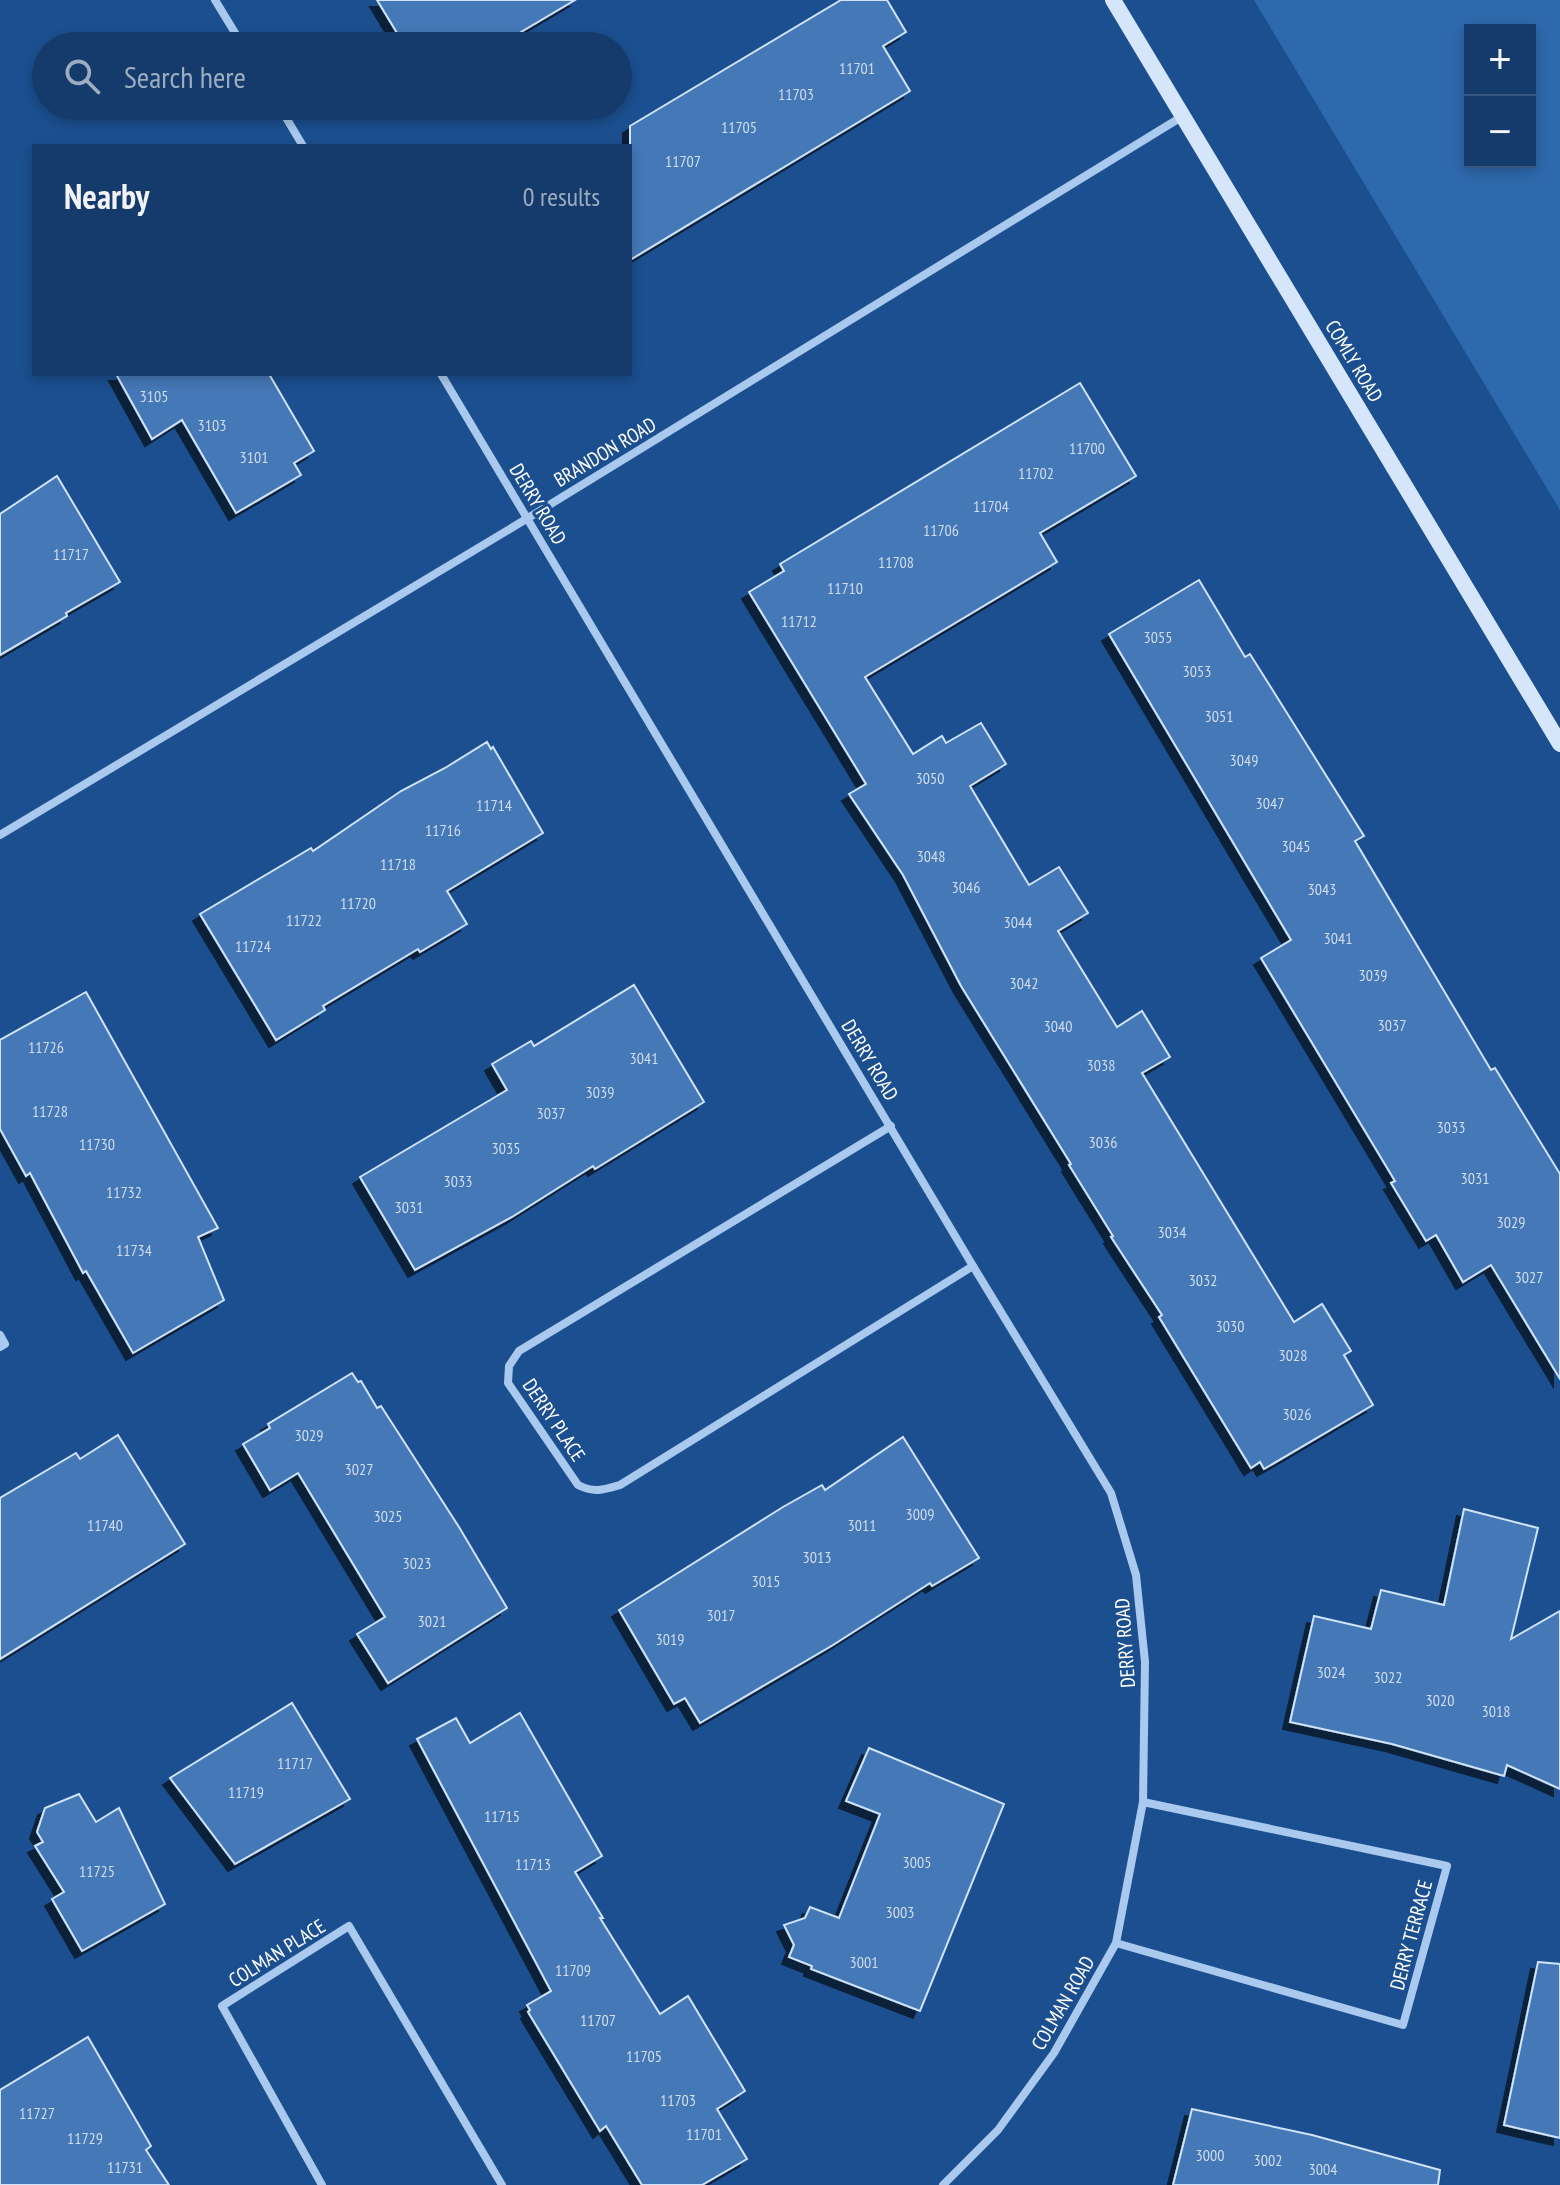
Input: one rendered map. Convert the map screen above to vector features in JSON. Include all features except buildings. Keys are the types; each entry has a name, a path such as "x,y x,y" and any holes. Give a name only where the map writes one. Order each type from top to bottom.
{"street":[{"path":"215,0 234,32"},
{"name":"COMLY ROAD","path":"1113,0 1560,744"},
{"name":"BRANDON ROAD","path":"0,835 528,518 1183,116"},
{"path":"287,120 302,144"},
{"name":"DERRY ROAD","path":"442,376 1111,1493 1136,1575 1144,1647 1143,1802"},
{"name":"DERRY PLACE","path":"891,1126 519,1351 509,1366 508,1383 578,1485 590,1491 601,1491 620,1485 973,1266"},
{"path":"0,1335 5,1344 0,1347"},
{"name":"DERRY TERRACE","path":"1116,1943 1403,2025 1447,1866 1143,1802"},
{"name":"COLMAN ROAD","path":"943,2185 998,2130 1054,2053 1116,1943 1143,1802"},
{"name":"COLMAN PLACE","path":"322,2185 222,2006 349,1926 502,2185"}],"shaded area":[{"path":"1254,0 1560,0 1560,510"}]}
